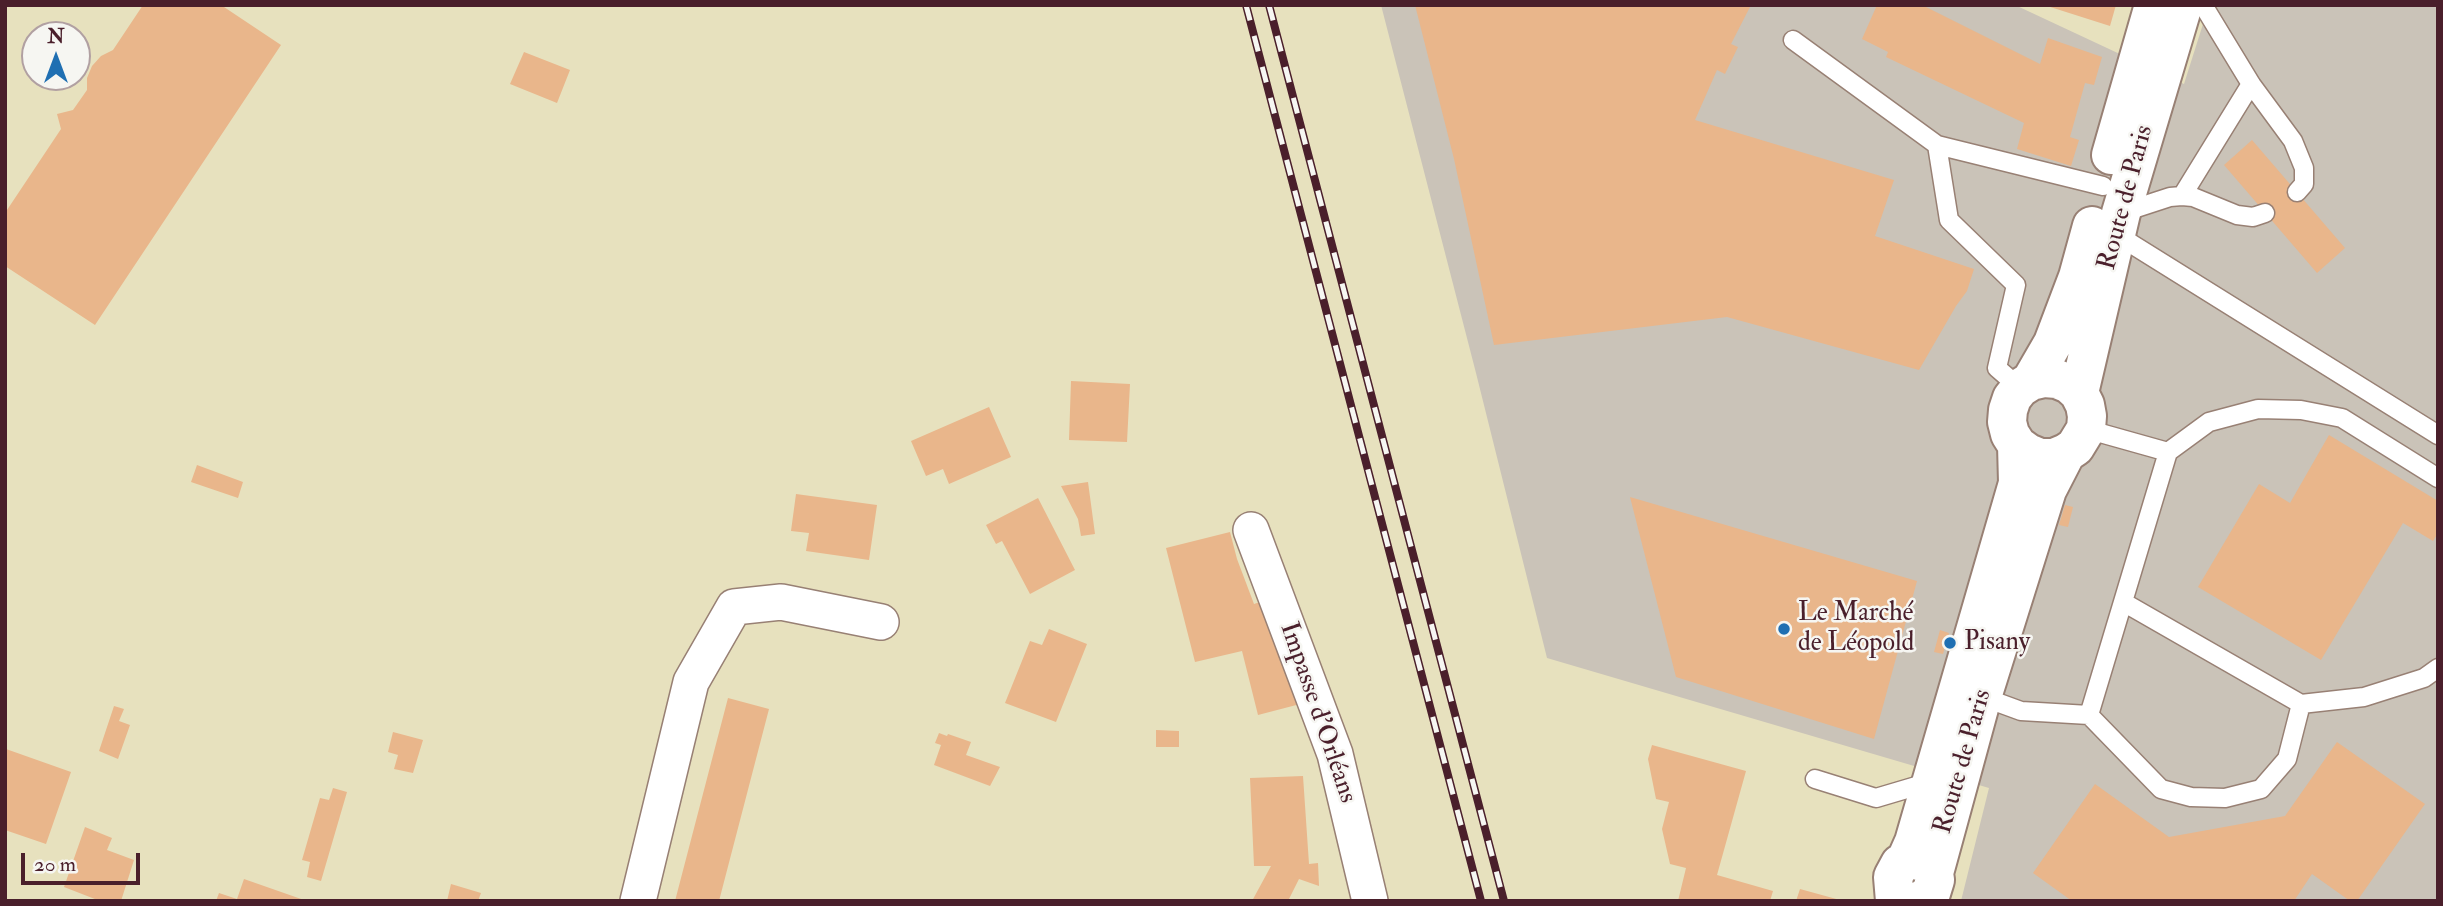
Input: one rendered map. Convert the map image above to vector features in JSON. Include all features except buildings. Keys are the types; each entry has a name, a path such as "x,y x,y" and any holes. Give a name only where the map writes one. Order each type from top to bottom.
{"main road":[{"name":"Route de Paris","path":"1915,890 1914,842 1930,782 1969,694 2047,490 2077,425 2108,213 2154,5"},
{"name":"Route de Paris","path":"1915,890 1969,694 2018,483 2017,445 2007,422 2008,410 2012,398 2025,385 2053,343 2078,277 2108,213 2183,5"},
{"path":"2017,445 2040,458 2054,458 2077,425 2069,384 2044,378 2025,385"}],"street":[{"name":"Impasse d'Orléans","path":"1251,530 1335,754 1370,901"},
{"path":"638,901 691,682 734,607 782,602 881,622"}],"lane":[{"path":"2203,5 2251,84 2293,141 2304,168 2305,184 2297,192"},
{"path":"1793,40 1937,145 2108,213 2438,435"},
{"path":"2182,196 2251,84"},
{"path":"1937,145 1949,220 2017,285 1997,368 2025,385"},
{"path":"2108,213 2182,196 2237,215 2253,217 2265,213"},
{"path":"2090,715 2168,452 2209,422 2258,408 2301,411 2342,418 2438,478"},
{"path":"2077,425 2168,452"},
{"path":"2123,602 2301,704 2364,697 2424,678 2438,668"},
{"path":"1969,694 2021,711 2090,715 2161,789 2191,797 2224,798 2261,789 2287,759 2301,704"},
{"path":"1815,779 1876,798 1930,782"}],"shaded area":[{"path":"1381,5 2015,5 2184,84 2209,5 2438,5 2438,901 1961,901 1989,788 1547,658"}],"railway":[{"path":"1246,5 1481,901"},
{"path":"1269,5 1504,901"}],"place":[{"name":"Le Marché de Léopold","path":"1784,629"},
{"name":"Pisany","path":"1950,643"}]}
